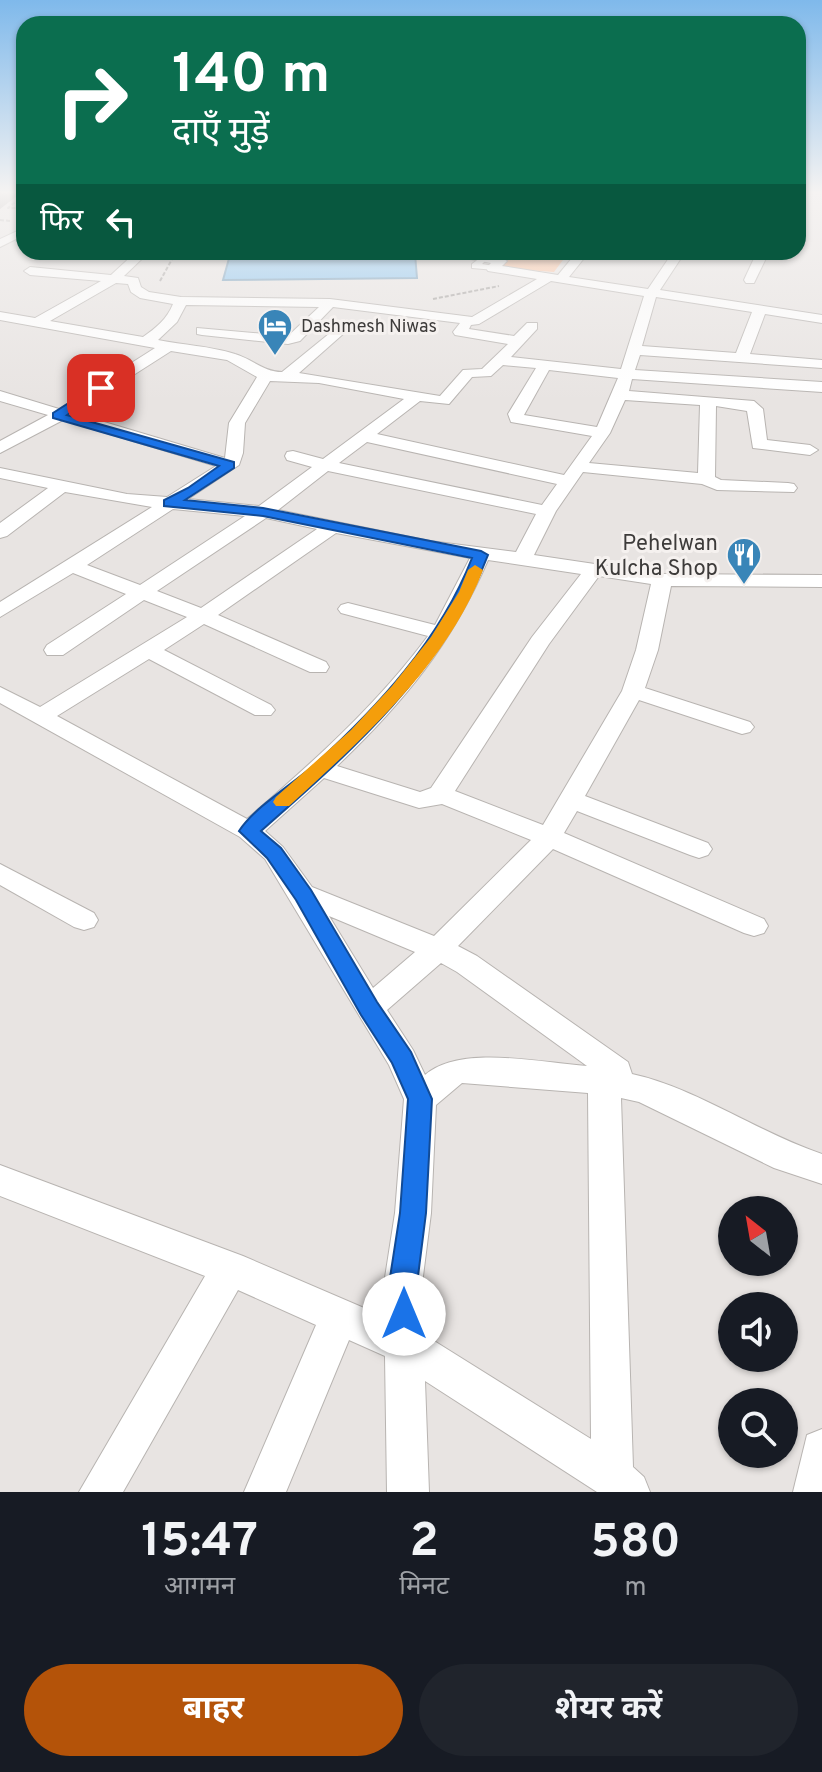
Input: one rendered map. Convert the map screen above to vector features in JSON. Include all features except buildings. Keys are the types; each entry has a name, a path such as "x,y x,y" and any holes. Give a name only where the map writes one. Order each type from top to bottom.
{"street":[{"path":"38,322 114,279 133,262"},
{"path":"482,262 555,278 822,319"},
{"path":"517,341 460,332 474,321 555,278 573,262"},
{"path":"522,559 547,511 602,433 620,395 651,294 673,262"},
{"path":"750,280 759,262"},
{"path":"30,271 134,281 135,289 145,295 181,301 330,303 474,321"},
{"path":"146,342 176,315 181,301"},
{"path":"202,331 288,340 295,338 330,303"},
{"path":"741,359 760,310"},
{"path":"0,316 234,358 257,368 265,376 319,379 438,401 448,400 468,373 486,373 532,326"},
{"path":"287,376 346,324"},
{"path":"0,448 168,346"},
{"path":"633,350 822,364"},
{"path":"500,360 625,374 822,387"},
{"path":"545,365 516,414 517,419 602,433"},
{"path":"0,611 230,465 235,453 237,423 265,376"},
{"path":"620,395 753,406 759,444 810,450"},
{"path":"0,396 57,416 230,465"},
{"path":"55,650 263,512 416,397"},
{"path":"706,479 708,401"},
{"path":"366,437 574,474 706,479 717,485 788,488"},
{"path":"293,456 547,511"},
{"path":"0,473 59,488 263,512 481,555 593,571 662,580 822,581"},
{"path":"0,532 59,488"},
{"path":"41,716 203,616 332,527"},
{"path":"249,831 320,769 380,710 442,633 466,592 481,555"},
{"path":"70,565 203,616 318,667"},
{"path":"320,769 419,800 435,798 531,655 593,571"},
{"path":"369,1008 438,949 549,837 633,691 650,638 662,580"},
{"path":"348,609 442,633"},
{"path":"148,650 263,710"},
{"path":"633,691 742,727"},
{"path":"0,694 249,831 274,853 304,895 402,1059 420,1099 413,1213 403,1284 408,1492"},
{"path":"440,794 549,837 754,926"},
{"path":"573,800 699,849"},
{"path":"0,873 84,920"},
{"path":"304,895 438,949 467,964 604,1072 786,1157 822,1169"},
{"path":"420,1099 447,1075 462,1070 604,1072"},
{"path":"604,1072 621,1485"},
{"path":"0,1180 230,1268 405,1345 621,1485"},
{"path":"100,1492 230,1268"},
{"path":"265,1492 340,1314"},
{"path":"814,1492 822,1450"}],"shaded area":[{"path":"505,262 562,262 554,272 500,268"}],"water":[{"path":"228,262 416,262 417,278 223,280"}],"slow traffic":[{"path":"283,802 358,733 398,690 438,639 466,592 475,570"}],"place":[{"name":"Dashmesh Niwas","path":"275,357"},
{"name":"Pehelwan Kulcha Shop","path":"744,586"}],"route":[{"path":"101,388 57,416 230,465 193,491 169,503 263,512 481,555 466,592 442,633 398,690 320,769 249,831 274,853 304,895 414,1080 420,1099 413,1213 403,1284 404,1314"}]}
